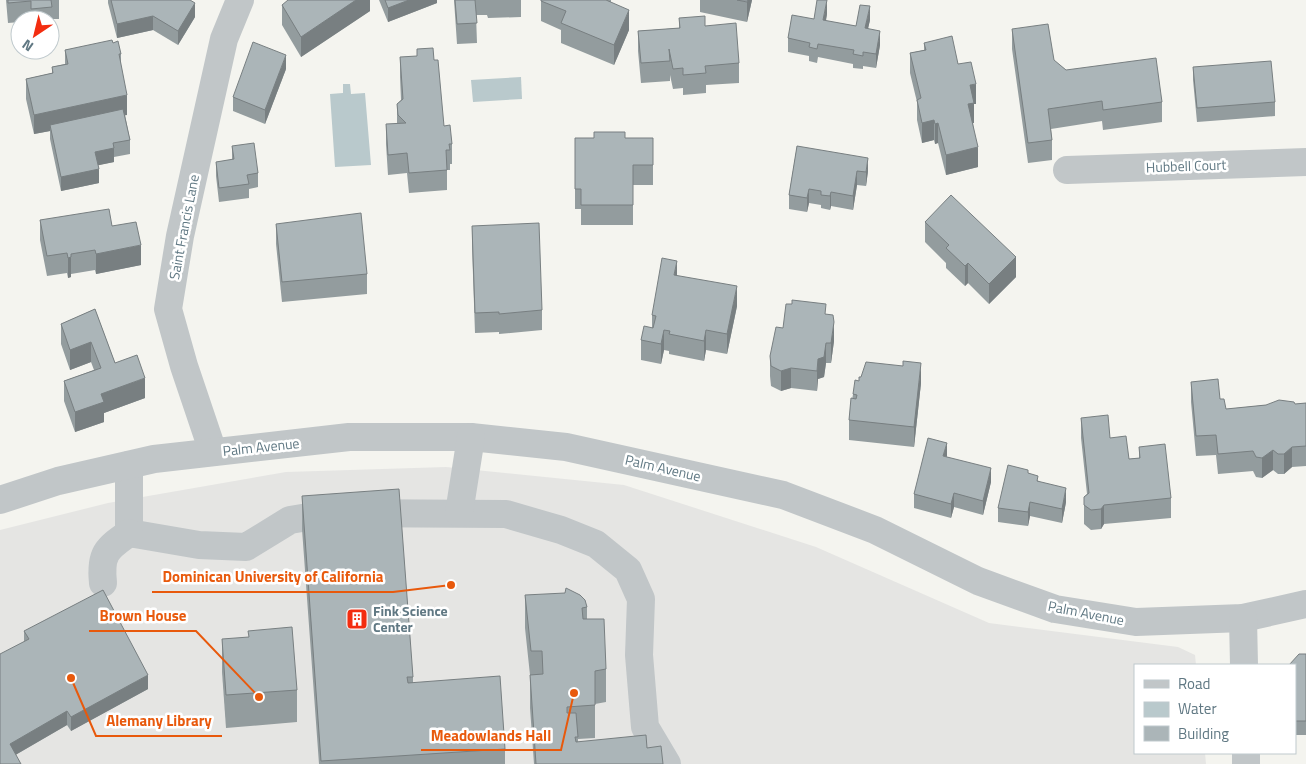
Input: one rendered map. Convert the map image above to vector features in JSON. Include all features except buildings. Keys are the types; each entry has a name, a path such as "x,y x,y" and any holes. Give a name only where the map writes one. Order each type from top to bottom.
{"street":[{"name":"Saint Francis Lane","path":"213,452 184,366 168,309 180,236 224,39 240,0"},
{"name":"Hubbell Court","path":"1067,170 1306,162"},
{"name":"Palm Avenue","path":"0,500 58,482 154,459 349,437 471,437 566,447 783,495 875,530 978,581 1055,609 1136,622 1244,618 1306,604"},
{"path":"459,513 471,437"},
{"path":"129,465 129,533"},
{"path":"103,583 101,566 108,548 129,533 199,545 246,547 290,520 332,513 506,514 561,530 596,544 628,570 641,599 640,655 645,727 668,764"},
{"path":"1244,618 1244,664"}],"shaded area":[{"path":"446,467 624,485 816,547 989,623 1178,647 1195,655 1196,664 1134,664 1134,754 1205,754 1206,764 0,764 0,530 108,503 286,472"}],"water":[{"path":"521,77 522,99 473,102 471,80"},
{"path":"343,84 350,84 351,94 365,93 371,165 335,167 330,94 343,93"}],"place":[{"name":"Dominican University of California","path":"451,585"},
{"name":"Fink Science Center","path":"357,619"},
{"name":"Alemany Library","path":"71,678"},
{"name":"Meadowlands Hall","path":"574,693"},
{"name":"Brown House","path":"259,697"}]}
